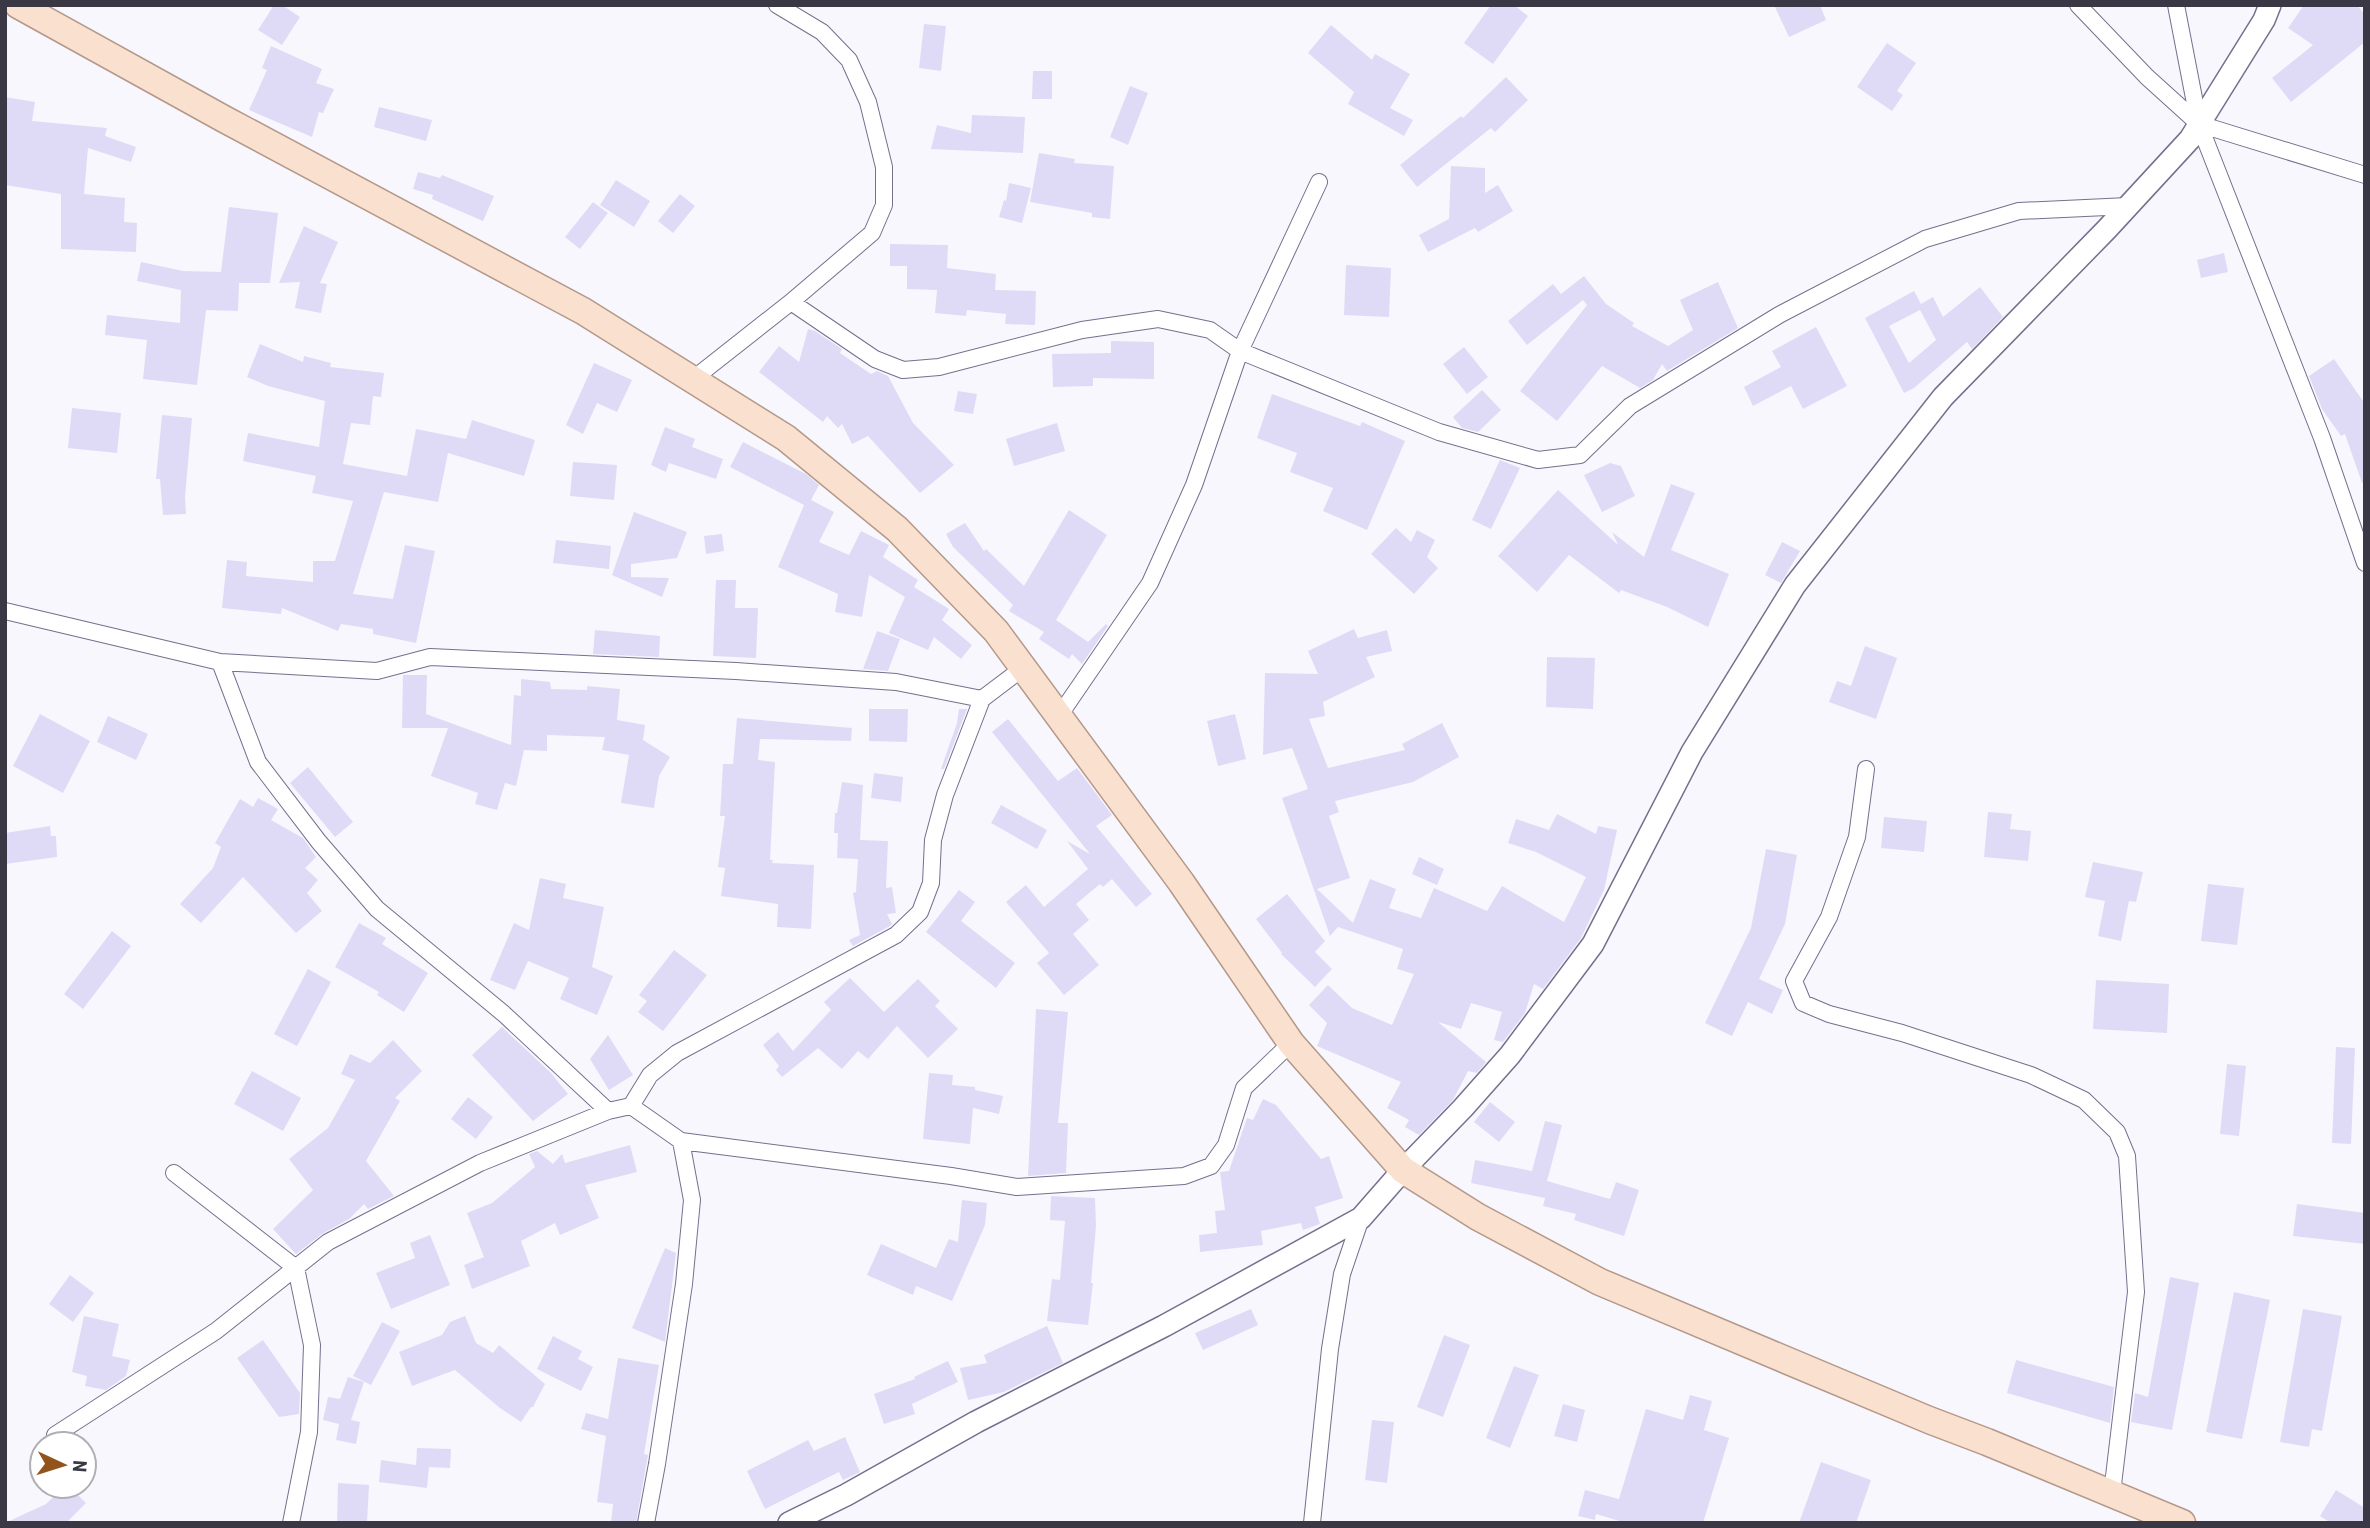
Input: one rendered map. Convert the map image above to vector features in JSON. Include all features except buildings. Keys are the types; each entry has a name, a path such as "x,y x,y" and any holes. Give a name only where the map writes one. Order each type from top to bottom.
{"main road":[{"path":"18,5 224,120 583,311 786,438 897,529 996,631 1181,882 1291,1043 1403,1170 1478,1217 1600,1282 2182,1523"}],"street":[{"path":"692,380 791,302 872,233 884,205 884,167 868,102 849,60 822,32 777,5"},
{"path":"2078,5 2147,77 2199,124 2365,175"},
{"path":"2176,5 2199,124 2322,438 2365,563"},
{"path":"789,1523 846,1495 976,1422 1164,1326 1361,1218 1510,1055 1592,944 1692,752 1795,585 1943,397 2190,139 2264,20 2270,5"},
{"path":"1059,716 1150,583 1194,485 1240,351 1319,182"},
{"path":"791,302 875,359 903,370 939,368 1082,330 1158,319 1210,330 1240,351 1439,432 1538,460 1580,455 1630,406 1779,315 1924,239 2019,211 2128,206"},
{"path":"5,611 220,662 377,671 430,657 722,670 896,682 982,699"},
{"path":"220,662 258,762 319,842 377,909 504,1014 608,1111"},
{"path":"63,1430 216,1331 328,1242 480,1163 608,1111 631,1106 650,1075 677,1053 896,935 920,912 931,883 933,840 945,795 982,699 1023,668"},
{"path":"1866,769 1857,837 1829,917 1794,981 1803,1003 1829,1014 1902,1033 2031,1074 2084,1100 2117,1132 2127,1156 2136,1292 2112,1493"},
{"path":"631,1106 681,1141 1017,1187 1184,1176 1211,1166 1226,1145 1244,1088 1291,1043"},
{"path":"646,1523 684,1284 692,1200 681,1141"},
{"path":"174,1172 296,1268 312,1345 309,1432 291,1523"},
{"path":"1312,1523 1329,1349 1342,1274 1361,1218"}]}
